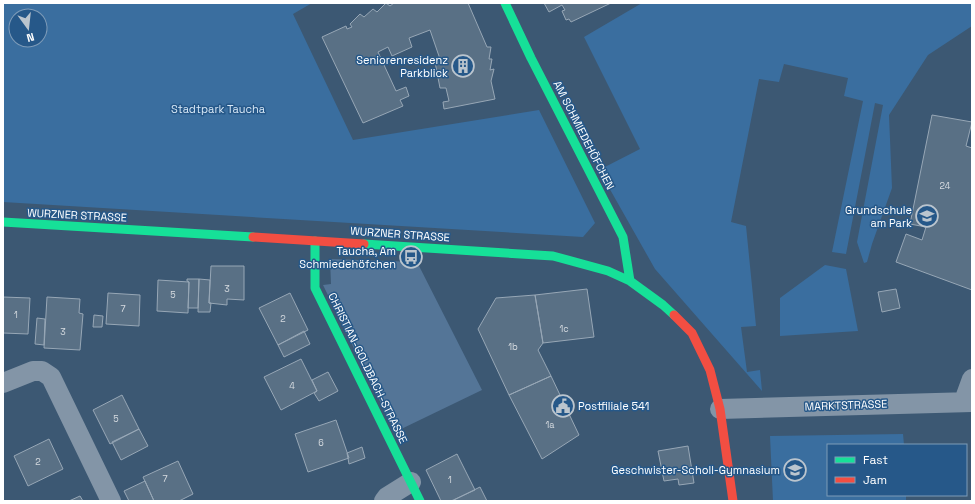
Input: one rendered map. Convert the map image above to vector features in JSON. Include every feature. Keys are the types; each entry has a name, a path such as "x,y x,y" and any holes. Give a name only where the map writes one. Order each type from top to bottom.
{"street":[{"name":"AM SCHMIEDEHÖFCHEN","path":"505,3 531,58 623,237 630,281"},
{"name":"WURZNER STRASSE","path":"3,222 554,256 608,272 630,281 663,305 692,333 710,370 720,409 734,501"},
{"name":"CHRISTIAN-GOLDBACH-STRASSE","path":"315,241 315,288 420,501"},
{"path":"3,383 33,370 42,371 51,377 112,501"},
{"path":"968,402 972,379"},
{"name":"MARKTSTRASSE","path":"720,409 968,402"},
{"path":"384,501 387,497 411,482"}],"green space":[{"name":"Stadtpark Taucha","path":"3,3 312,3 293,14 353,140 539,110 595,223 583,237 3,202"},
{"path":"642,3 972,3 972,26 928,55 889,115 892,188 867,262 864,263 857,242 883,105 875,103 846,254 832,252 863,101 844,96 848,78 784,64 779,82 759,79 731,222 746,226 756,326 741,327 747,372 760,370 762,391 655,269 599,170 640,149 584,37"},
{"path":"825,265 846,269 858,331 780,336 780,298"},
{"path":"903,434 904,444 827,444 827,496 906,496 906,501 773,501 770,436"}],"shaded area":[{"path":"330,259 417,262 482,390 395,432 323,285 331,284"}],"building":[{"name":"Seniorenresidenz Parkblick","path":"386,3 390,6 394,3 468,3 487,47 491,47 489,59 492,59 490,70 494,69 491,81 495,99 444,109 443,102 449,101 446,88 440,88 435,62 441,62 430,30 409,38 412,47 392,56 388,47 378,52 396,91 406,87 409,96 400,100 403,106 363,123 322,37 346,26 347,29 352,27 350,24 360,14 364,17 373,9 377,12"},
{"path":"544,3 611,3 571,22 569,19 566,20 562,11 565,10 562,5 549,12"},
{"path":"932,115 972,122 966,146 972,148 972,290 896,262 906,234 922,240 926,227 910,224"},
{"path":"211,266 244,266 244,300 227,299 227,305 209,303"},
{"path":"187,279 199,279 198,308 188,308 189,282"},
{"path":"199,279 210,280 210,312 198,312"},
{"path":"158,280 189,282 188,313 157,311"},
{"path":"587,289 594,337 543,343 535,295"},
{"path":"896,289 900,308 882,312 878,292"},
{"path":"108,293 140,295 139,326 106,324"},
{"path":"290,293 308,330 278,345 259,308"},
{"path":"535,295 543,343 538,350 551,376 509,395 478,329 496,298"},
{"path":"3,297 30,298 28,334 3,333"},
{"path":"47,297 80,299 79,313 83,314 80,350 44,348"},
{"path":"94,315 103,316 102,327 93,327"},
{"path":"37,318 45,319 44,345 35,344"},
{"path":"304,331 310,344 284,357 278,345"},
{"path":"301,359 317,391 281,410 264,377"},
{"path":"328,372 338,391 319,401 314,393 317,391 312,380"},
{"path":"551,376 579,435 542,459 509,395"},
{"path":"122,395 139,429 110,444 93,410"},
{"path":"336,420 349,458 308,472 295,434"},
{"path":"139,429 148,446 121,460 112,442"},
{"path":"49,439 63,469 28,486 14,456"},
{"path":"688,446 694,483 679,485 678,479 664,481 658,451"},
{"path":"362,447 365,458 349,464 347,453"},
{"path":"457,454 475,490 451,501 441,501 426,470"},
{"path":"178,461 193,494 179,501 154,501 143,477"},
{"path":"145,481 154,501 129,501 124,491"},
{"path":"480,487 487,501 454,500"},
{"path":"80,496 83,501 69,501"}],"traffic: fast":[{"path":"505,3 531,58 623,237 630,281"},
{"path":"3,222 253,237"},
{"path":"315,241 315,288 420,501"},
{"path":"364,244 553,256 608,271 630,281 674,315"}],"traffic: jam":[{"path":"253,237 364,244"},
{"path":"674,315 692,333 710,370 720,409 733,501"}],"place":[{"name":"Seniorenresidenz Parkblick","path":"463,66"},
{"name":"Grundschule am Park","path":"927,216"},
{"name":"Taucha, Am Schmiedehöfchen","path":"411,257"},
{"name":"Postfiliale 541","path":"563,406"},
{"name":"Geschwister-Scholl-Gymnasium","path":"795,470"}]}
